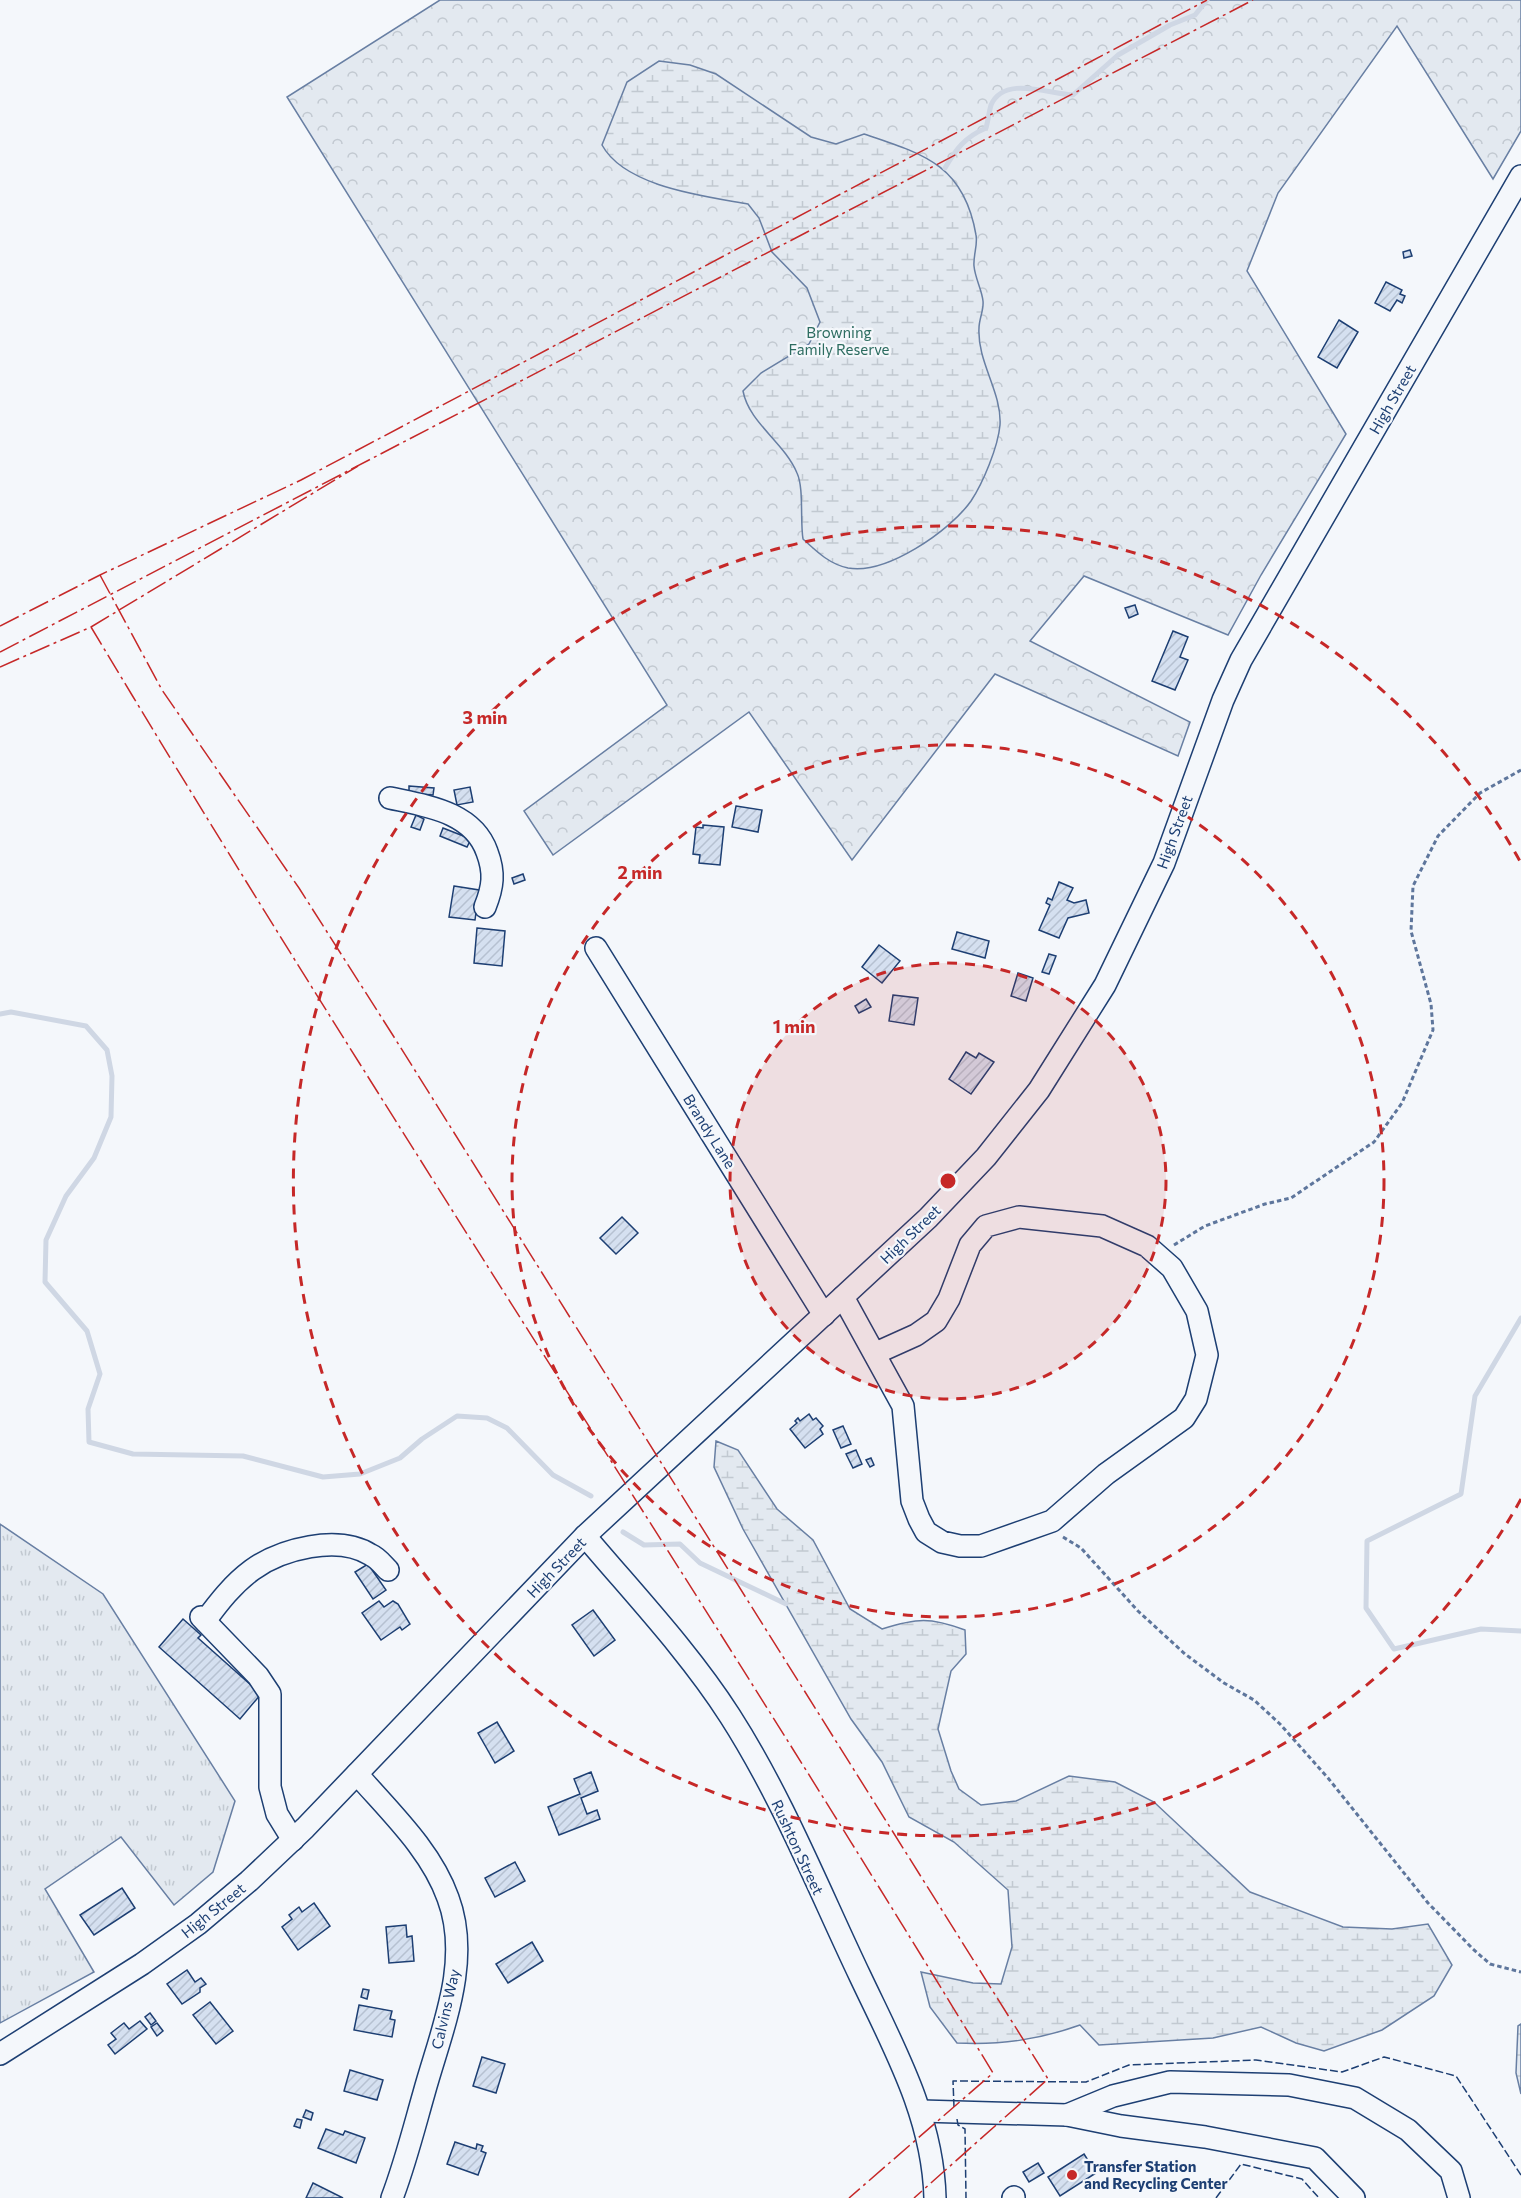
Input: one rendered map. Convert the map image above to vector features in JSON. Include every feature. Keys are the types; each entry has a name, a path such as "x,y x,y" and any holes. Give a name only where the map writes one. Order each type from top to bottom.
{"street":[{"name":"High Street","path":"0,2054 82,2004 198,1924 293,1840 585,1536 928,1218 987,1157 1039,1090 1105,985 1164,863 1223,700 1241,660 1521,176"},
{"path":"390,798 436,809 467,824 477,832 492,865 494,879 485,907"},
{"name":"Brandy Lane","path":"596,948 824,1315"},
{"path":"843,1297 876,1353 903,1406 912,1501 926,1532 942,1542 960,1546 981,1546 1001,1537 1023,1534 1052,1521 1106,1474 1184,1418 1196,1399 1207,1355 1197,1311 1172,1268 1147,1246 1102,1226 1019,1217 986,1226 970,1245 948,1299 936,1321 916,1335 876,1353"},
{"name":"Rushton Street","path":"585,1536 679,1648 740,1733 774,1794 901,2063 921,2111 930,2150 935,2198"},
{"path":"293,1840 277,1814 270,1787 270,1694 258,1676 203,1619 227,1592 252,1571 303,1549 323,1546 353,1547 373,1556 388,1570"},
{"name":"Calvins Way","path":"357,1774 423,1851 448,1897 457,1936 451,1997 392,2198"},
{"path":"1068,2115 1113,2096 1170,2082 1289,2085 1355,2098 1408,2130 1451,2171 1459,2198"},
{"path":"921,2111 1068,2115 1121,2126 1205,2137 1315,2158 1354,2198"}],"path":[{"path":"1157,1255 1205,1226 1265,1204 1291,1198 1374,1142 1402,1102 1433,1030 1431,1004 1411,931 1413,886 1438,836 1480,793 1521,770"},
{"path":"1052,1521 1066,1540 1088,1554 1157,1630 1224,1683 1254,1700 1280,1724 1328,1778 1428,1903 1473,1949 1490,1964 1521,1972"}],"green space":[{"name":"Browning Family Reserve","path":"440,0 1521,0 1521,131 1493,179 1397,26 1278,193 1247,271 1346,434 1261,575 1228,635 1084,576 1030,641 1190,722 1178,756 995,674 852,860 749,712 553,855 524,811 667,705 287,97"},
{"path":"659,61 690,65 716,74 811,137 836,144 864,134 905,148 938,166 962,192 976,235 974,266 983,304 979,341 1000,413 999,434 989,464 971,501 961,513 933,537 898,558 880,565 848,568 829,560 803,539 797,473 784,452 752,413 743,391 761,373 809,344 820,322 807,288 772,252 759,218 748,204 689,193 647,180 628,171 613,159 602,145 627,82"},
{"path":"716,1441 738,1450 777,1509 813,1540 850,1609 882,1629 924,1620 965,1630 966,1654 951,1671 938,1729 959,1789 981,1805 1016,1801 1069,1776 1115,1782 1154,1802 1250,1892 1343,1927 1392,1929 1428,1924 1452,1965 1434,1996 1382,2030 1324,2051 1296,2043 1261,2027 1213,2038 1099,2045 1080,2025 1019,2040 957,2043 930,2007 921,1972 973,1983 1001,1984 1012,1947 1008,1890 954,1842 909,1817 882,1762 851,1719 743,1529 714,1467"},
{"path":"0,1524 103,1594 235,1801 213,1872 174,1905 121,1837 45,1889 94,1972 0,2023"},
{"path":"1521,2024 1521,2094 1516,2073 1518,2026"}],"building":[{"path":"1410,250 1412,256 1404,258 1403,252"},
{"path":"1386,282 1402,290 1400,294 1405,296 1402,303 1397,300 1390,311 1375,303"},
{"path":"1339,320 1358,332 1337,368 1318,357"},
{"path":"1135,605 1138,614 1129,618 1125,608"},
{"path":"1173,631 1188,637 1180,657 1188,660 1175,690 1152,681"},
{"path":"409,786 434,788 433,795 409,793"},
{"path":"470,787 473,802 457,805 454,790"},
{"path":"736,806 762,810 758,832 732,827"},
{"path":"416,815 424,819 420,830 411,827"},
{"path":"703,825 724,827 720,865 699,863 700,855 693,854 696,827 703,828"},
{"path":"443,828 471,839 467,847 440,836"},
{"path":"523,874 525,880 514,884 512,878"},
{"path":"1059,882 1073,888 1067,900 1074,903 1086,900 1089,913 1068,918 1059,938 1039,930 1050,905 1046,903 1048,898 1052,900"},
{"path":"454,886 479,890 475,920 449,917"},
{"path":"477,928 505,931 502,966 474,963"},
{"path":"957,932 989,941 985,958 952,949"},
{"path":"879,945 900,961 882,983 862,967"},
{"path":"1049,954 1056,956 1049,974 1042,972"},
{"path":"1018,973 1033,978 1026,1001 1011,996"},
{"path":"893,995 918,998 914,1025 889,1021"},
{"path":"866,999 871,1007 859,1013 855,1006"},
{"path":"966,1052 976,1058 979,1053 994,1062 971,1094 949,1079"},
{"path":"622,1217 638,1233 616,1254 600,1238"},
{"path":"809,1414 813,1420 816,1418 823,1426 820,1429 823,1434 805,1448 790,1429 797,1423 795,1421 798,1418 800,1421"},
{"path":"843,1426 851,1444 841,1448 833,1430"},
{"path":"856,1450 862,1464 853,1468 846,1454"},
{"path":"871,1458 874,1465 870,1467 866,1460"},
{"path":"368,1564 386,1590 373,1599 355,1572"},
{"path":"379,1601 384,1607 393,1601 398,1604 410,1624 402,1630 400,1627 381,1640 362,1613"},
{"path":"593,1610 615,1640 594,1656 572,1625"},
{"path":"183,1619 201,1635 198,1638 261,1694 240,1719 159,1647"},
{"path":"497,1722 514,1751 495,1763 478,1733"},
{"path":"591,1772 598,1791 581,1798 587,1814 597,1810 600,1819 559,1835 548,1807 580,1794 574,1779"},
{"path":"515,1862 525,1881 495,1897 485,1878"},
{"path":"122,1888 135,1908 94,1935 80,1915"},
{"path":"314,1903 330,1926 298,1950 282,1927 292,1919 289,1915 299,1907 302,1912"},
{"path":"406,1925 407,1937 412,1936 414,1961 389,1963 386,1927"},
{"path":"532,1942 543,1961 508,1983 496,1964"},
{"path":"187,1970 195,1982 201,1978 206,1984 200,1988 200,1992 182,2004 167,1984"},
{"path":"363,1989 369,1990 367,1999 361,1997"},
{"path":"210,2002 233,2031 216,2044 193,2015"},
{"path":"359,2005 392,2011 390,2019 395,2020 392,2037 354,2030"},
{"path":"150,2013 156,2021 151,2025 145,2017"},
{"path":"140,2021 147,2029 115,2054 108,2045 116,2039 111,2033 124,2023 129,2029"},
{"path":"157,2023 163,2031 157,2036 151,2027"},
{"path":"482,2057 505,2064 496,2093 473,2086"},
{"path":"350,2070 383,2080 377,2100 344,2091"},
{"path":"306,2110 313,2113 311,2120 303,2117"},
{"path":"297,2119 302,2120 300,2128 294,2126"},
{"path":"326,2129 343,2135 345,2131 365,2138 356,2163 318,2148"},
{"path":"455,2142 476,2149 477,2144 483,2146 481,2151 486,2153 478,2175 447,2164"},
{"name":"Transfer Station and Recycling Center","path":"1084,2154 1096,2173 1060,2196 1048,2177"},
{"path":"1038,2163 1044,2173 1029,2182 1023,2172"},
{"path":"313,2183 343,2198 306,2198"}],"waterway":[{"path":"945,168 962,144 972,135 986,128 991,105 997,96 1016,88 1073,95 1118,55 1170,25 1195,15 1207,0"},
{"path":"0,1014 11,1012 86,1026 107,1050 112,1076 111,1117 94,1158 66,1196 46,1240 45,1282 87,1331 100,1374 88,1409 89,1442 133,1454 243,1456 323,1477 360,1474 400,1458 422,1439 457,1416 487,1418 507,1428 553,1475 591,1496"},
{"path":"1521,1318 1475,1396 1461,1494 1367,1541 1366,1608 1394,1649 1481,1629 1521,1631"},
{"path":"623,1532 644,1545 680,1544 700,1563 786,1604"}],"fence":[{"path":"954,2107 953,2081 1086,2082 1129,2065 1256,2060 1342,2072 1384,2057 1456,2076 1521,2175"},
{"path":"957,2119 958,2125 965,2129 966,2198"},
{"path":"1216,2198 1241,2164 1302,2179 1319,2198"}],"power":[{"path":"0,626 100,575 301,480 1207,0"},
{"path":"0,652 1253,0"},
{"path":"91,627 358,466"},
{"path":"100,575 162,690 299,888 1048,2079 914,2198"},
{"path":"0,667 91,627 201,809 882,1891 993,2073 849,2198"}],"place":[{"name":"Transfer Station and Recycling Center","path":"1072,2175"}]}
